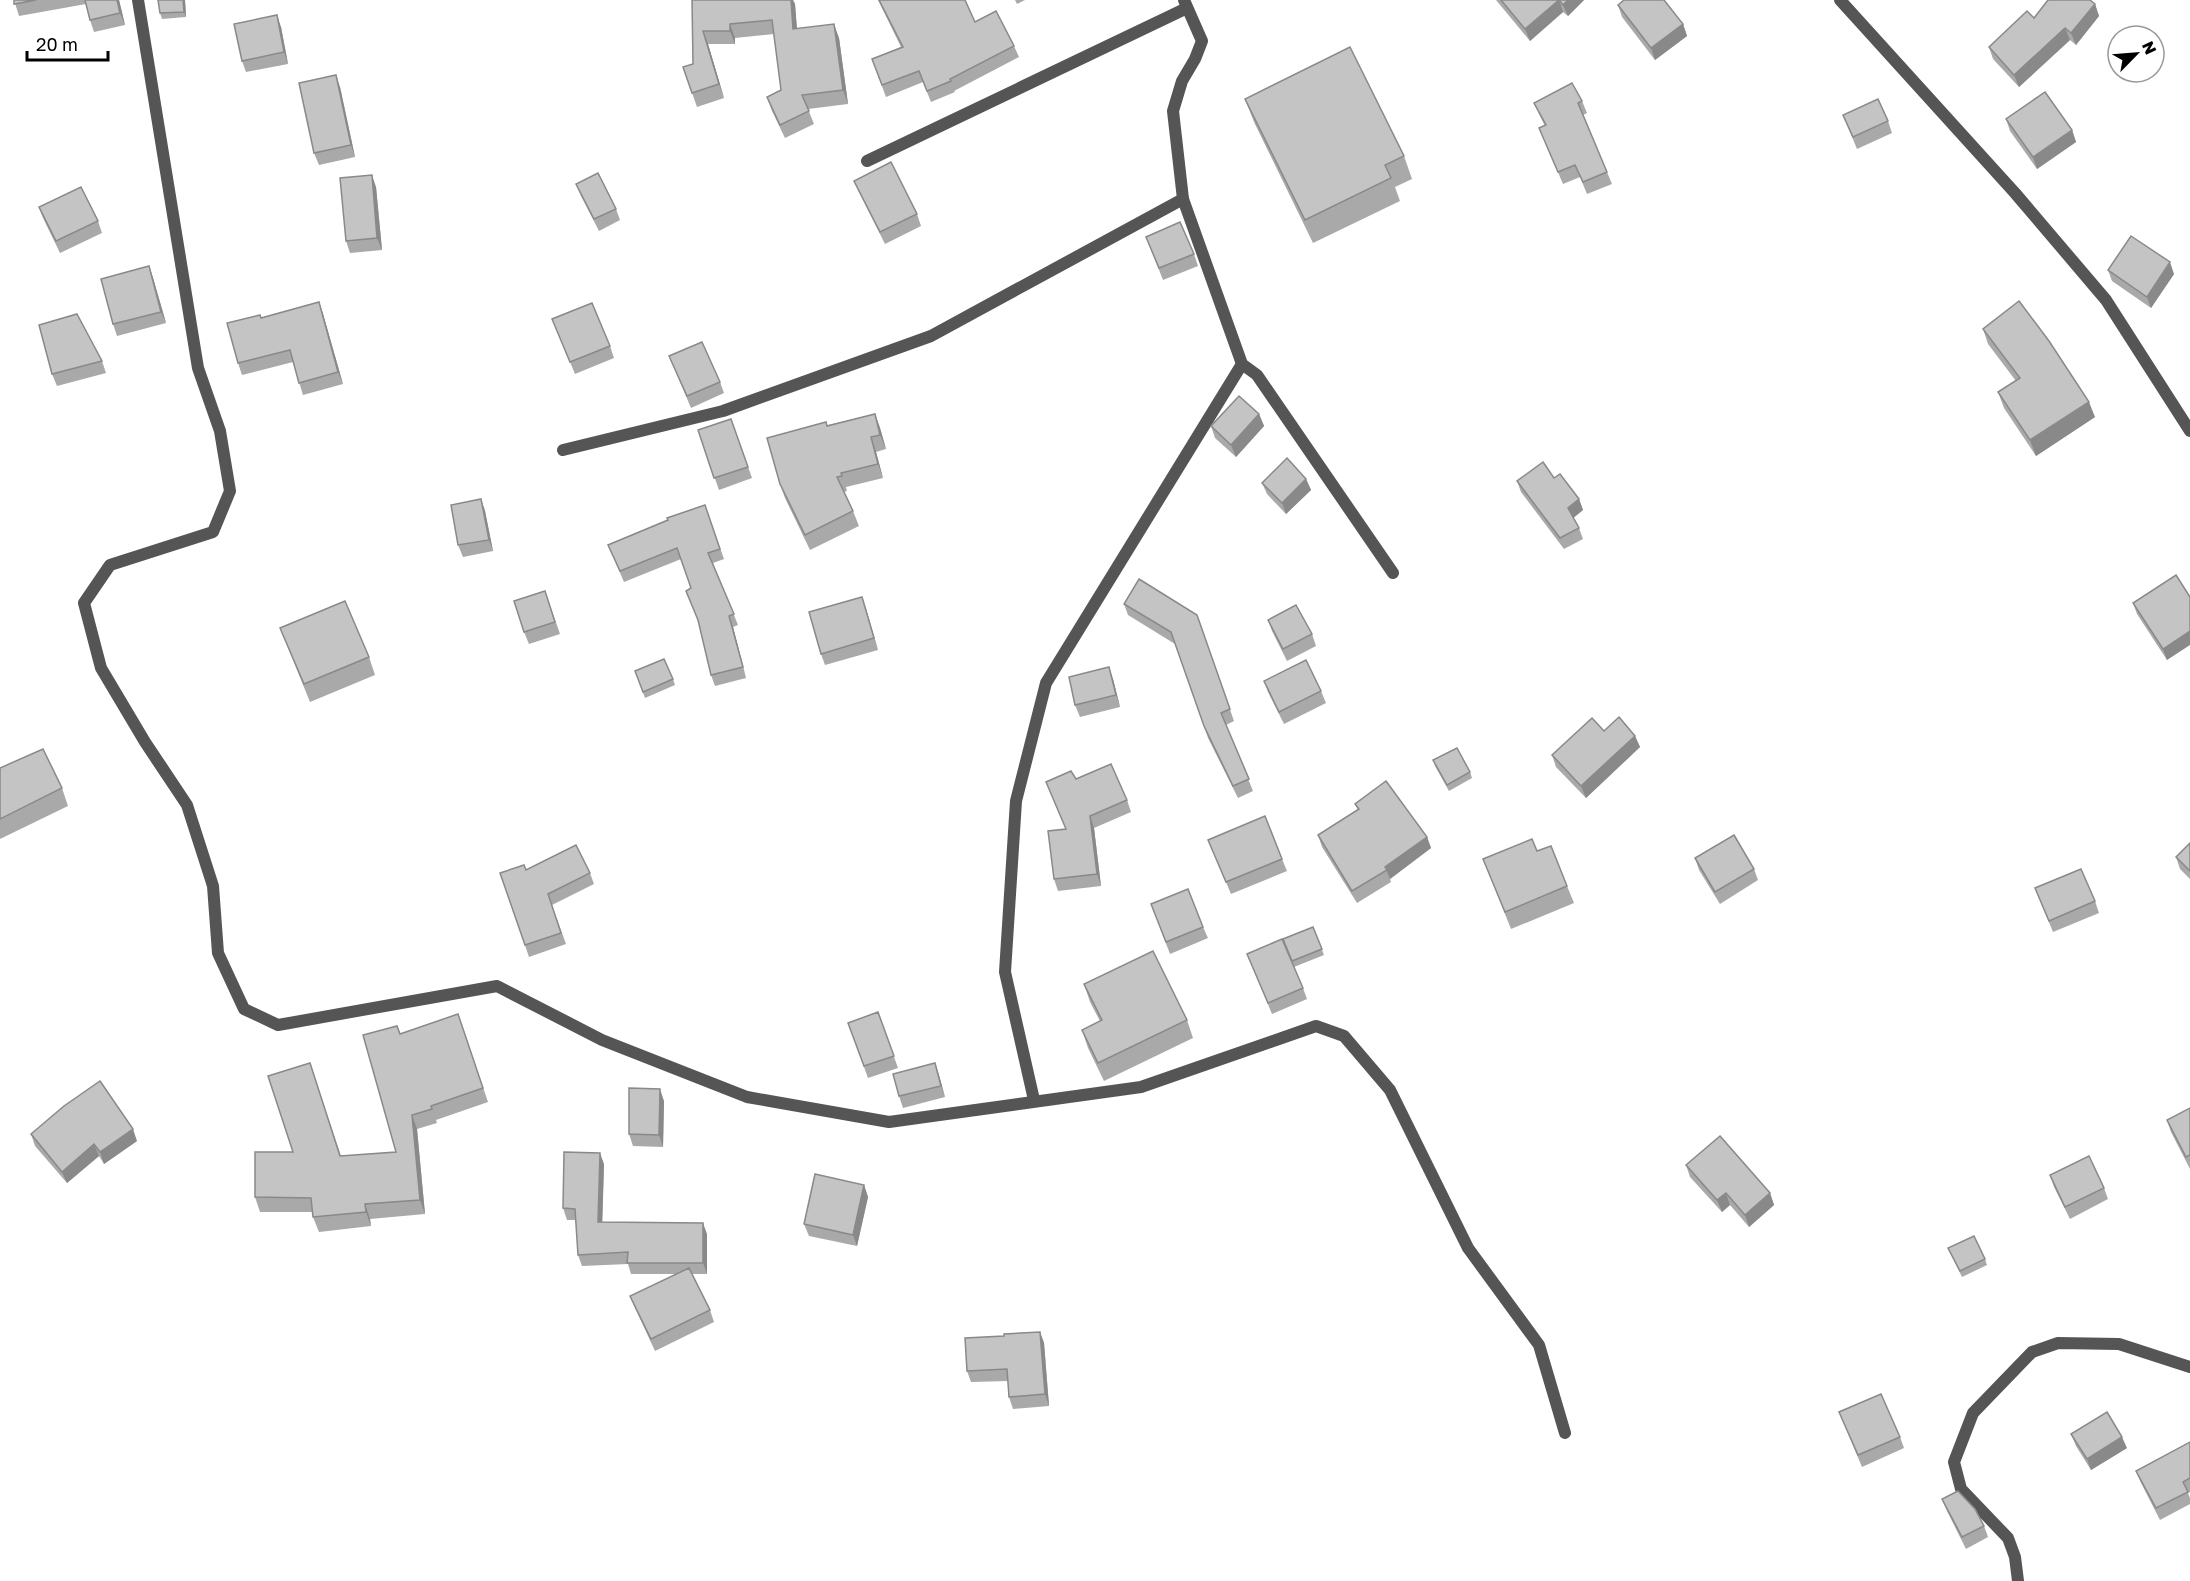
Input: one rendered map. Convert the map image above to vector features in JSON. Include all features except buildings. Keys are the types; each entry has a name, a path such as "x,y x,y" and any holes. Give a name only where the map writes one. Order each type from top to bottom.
{"street":[{"path":"138,0 198,368 220,431 230,491 213,532 110,565 84,603 100,668 145,742 188,805 213,886 218,953 244,1010 278,1025 497,986 602,1040 747,1097 889,1122 1034,1100 1141,1087 1316,1026 1344,1036 1390,1090 1468,1248 1539,1345 1565,1433"},
{"path":"1840,0 2007,184 2106,300 2190,431"},
{"path":"867,161 1186,4 1202,40 1195,59 1182,81 1173,111 1183,199 1242,364 1257,375 1394,573"},
{"path":"563,450 723,411 932,336 1183,199"},
{"path":"1034,1100 1005,972 1016,801 1046,683 1242,364"},
{"path":"2018,1581 2015,1557 2008,1538 1961,1489 1954,1462 1973,1413 2032,1352 2058,1343 2119,1344 2190,1367"}]}
